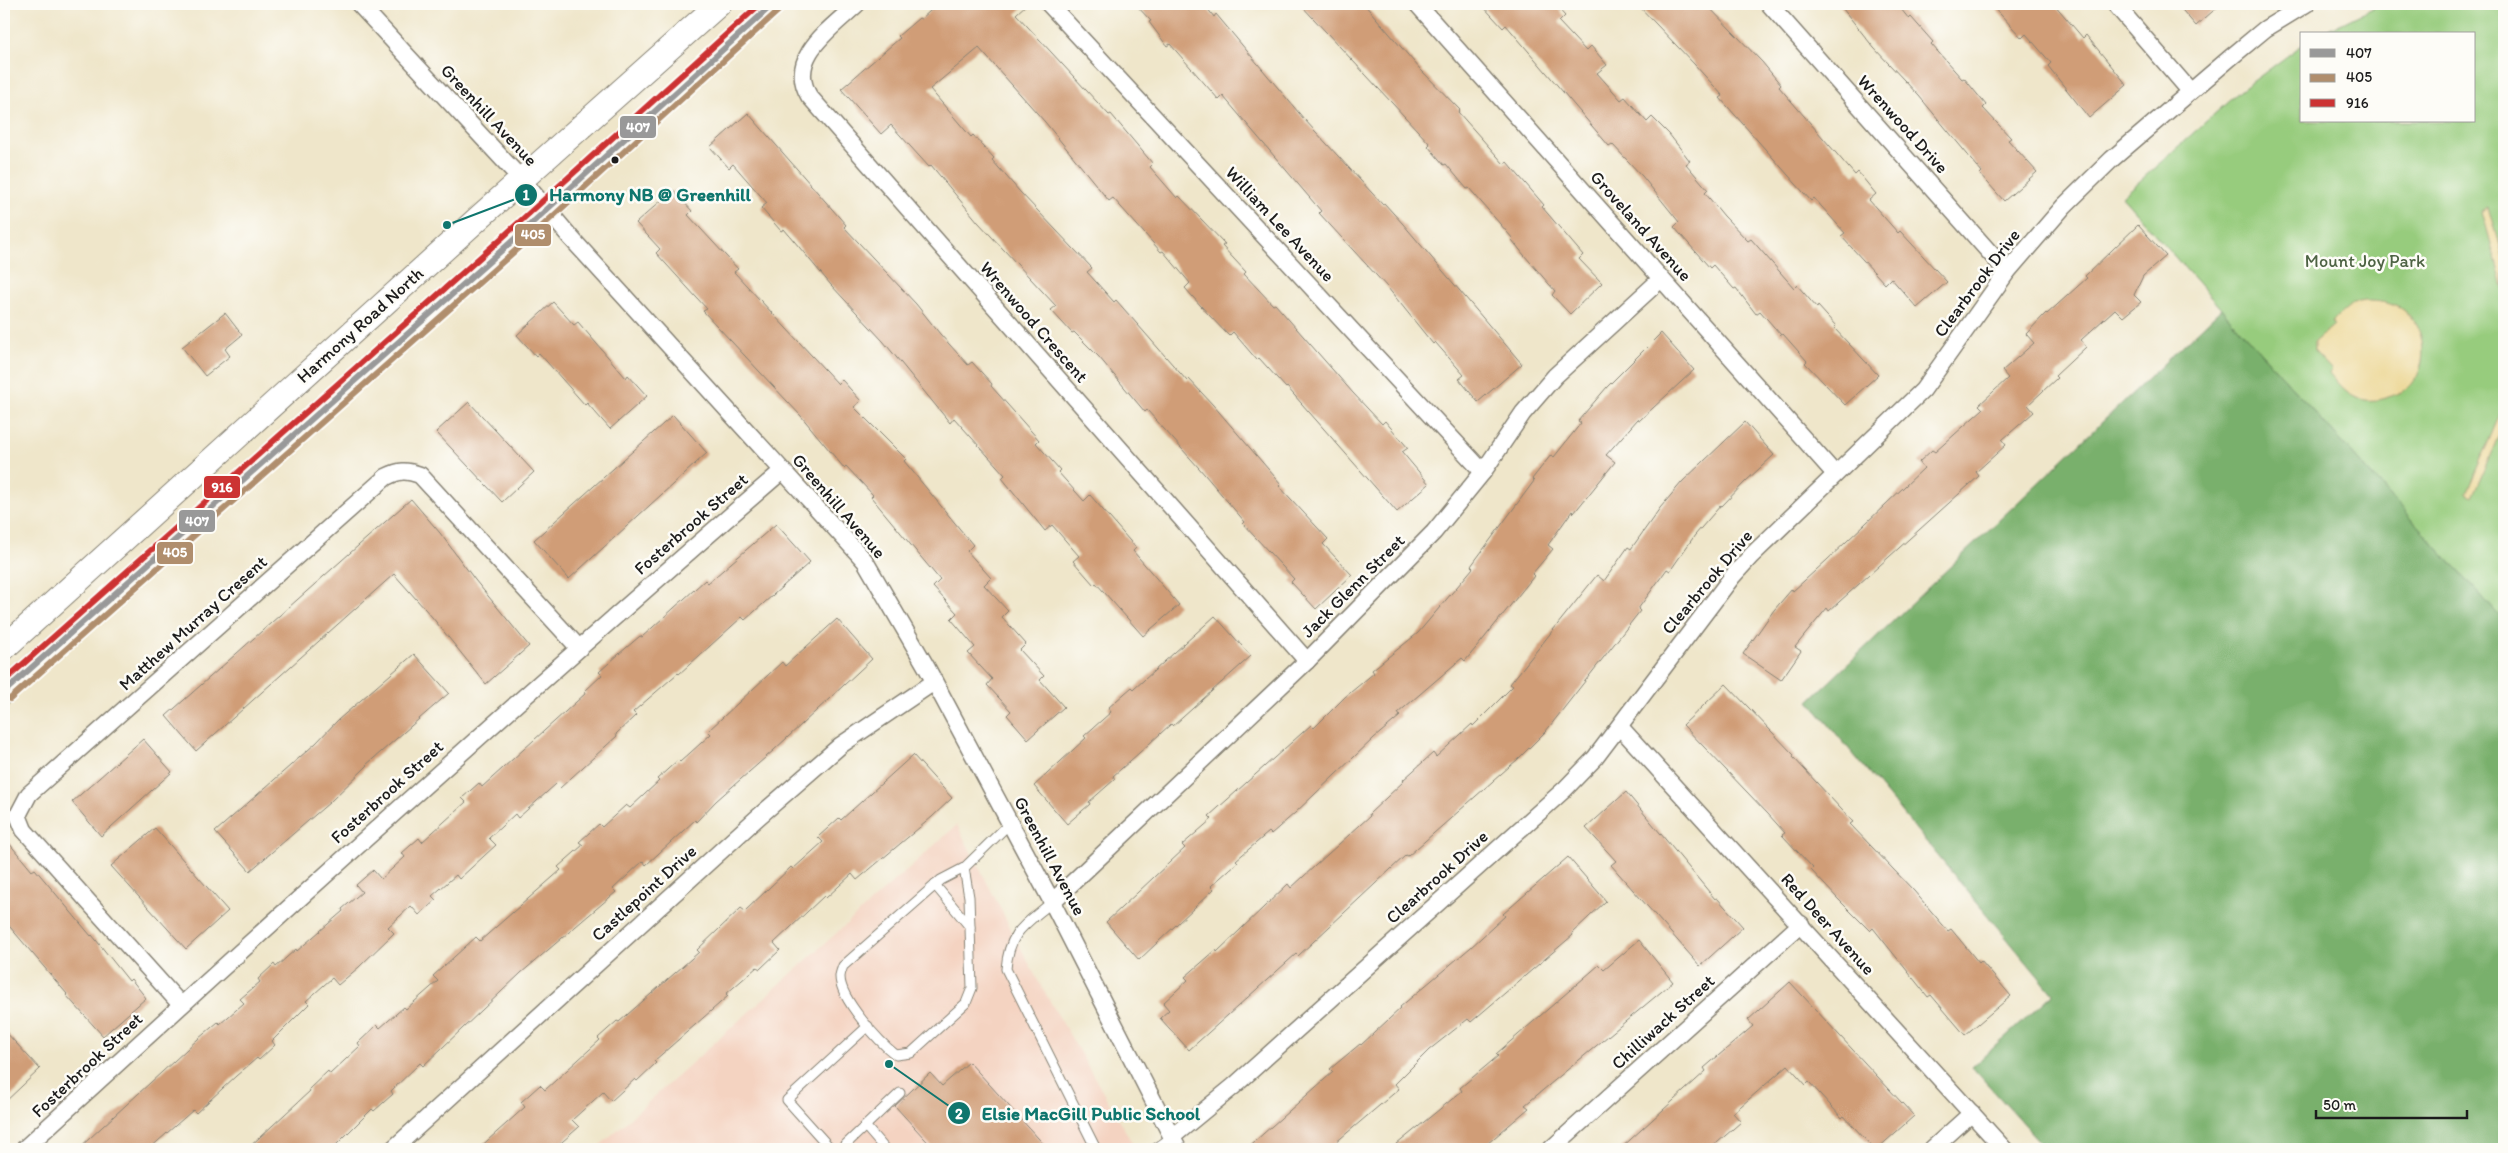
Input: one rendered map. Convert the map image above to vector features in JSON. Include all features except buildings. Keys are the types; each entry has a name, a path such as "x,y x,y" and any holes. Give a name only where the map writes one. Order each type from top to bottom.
{"main road":[{"name":"Harmony Road North","path":"4,648 719,4"},
{"path":"4,692 547,210 773,4"}],"street":[{"name":"Greenhill Avenue","path":"360,4 522,180 865,561 934,682 1010,823 1175,1143"},
{"name":"Wrenwood Crescent","path":"858,4 813,46 801,68 808,96 1307,661"},
{"name":"William Lee Avenue","path":"1049,4 1483,472"},
{"name":"Groveland Avenue","path":"1417,4 1835,474"},
{"name":"Wrenwood Drive","path":"1769,4 2007,272"},
{"path":"2115,4 2190,91"},
{"name":"Clearbrook Drive","path":"1175,1143 1234,1086 1565,789 1596,758 1732,576 1923,390 2007,272 2064,206 2112,160 2190,91 2265,29 2306,4"},
{"name":"Jack Glenn Street","path":"1052,902 1307,661 1434,532 1483,472 1523,412 1555,376 1661,279"},
{"name":"Matthew Murray Cresent","path":"181,1005 24,830 18,815 29,794 386,477 398,471 407,470 420,475 578,647"},
{"name":"Fosterbrook Street","path":"24,1149 578,647 782,471"},
{"name":"Castlepoint Drive","path":"393,1149 770,806 841,745 934,682"},
{"name":"Red Deer Avenue","path":"1620,727 2004,1149"},
{"name":"Chilliwack Street","path":"1552,1149 1801,924"},
{"path":"1932,1149 1972,1113"}],"lane":[{"path":"964,868 971,927 972,988 966,1003 911,1053 896,1055 868,1026 843,991 840,976 843,966 935,885 964,868 1010,823"},
{"path":"935,885 971,927"},
{"path":"1052,902 1019,930 1008,949 1006,969 1096,1149"},
{"path":"830,1149 787,1100 868,1026"},
{"path":"841,1149 866,1127 900,1092"},
{"path":"866,1127 885,1149"},
{"path":"1155,1149 1175,1143"}],"shaded area":[{"path":"957,825 1037,979 1136,1149 596,1149"}],"green space":[{"name":"Mount Joy Park","path":"2381,4 2504,4 2504,621 2122,197 2240,91 2300,46 2300,122 2476,122 2476,32 2324,32"},
{"path":"2221,309 2504,621 2504,1149 2046,1149 1972,1067 2053,994 1809,701"}],"sand":[{"path":"2489,207 2504,260 2504,291 2482,211"},
{"path":"2364,301 2385,303 2404,311 2417,326 2423,346 2421,366 2412,384 2400,393 2376,400 2361,399 2345,391 2329,373 2332,370 2314,351 2314,342 2334,325 2331,322 2353,303"},
{"path":"2504,405 2504,423 2472,497 2466,494"}],"transit line":[{"name":"916","path":"4,681 504,236 760,4"},
{"name":"407","path":"4,692 510,243 773,4"},
{"name":"405","path":"10,699 516,250 779,10"}],"place":[{"name":"Harmony NB @ Greenhill","path":"447,225"},
{"name":"Elsie MacGill Public School","path":"889,1064"}]}
